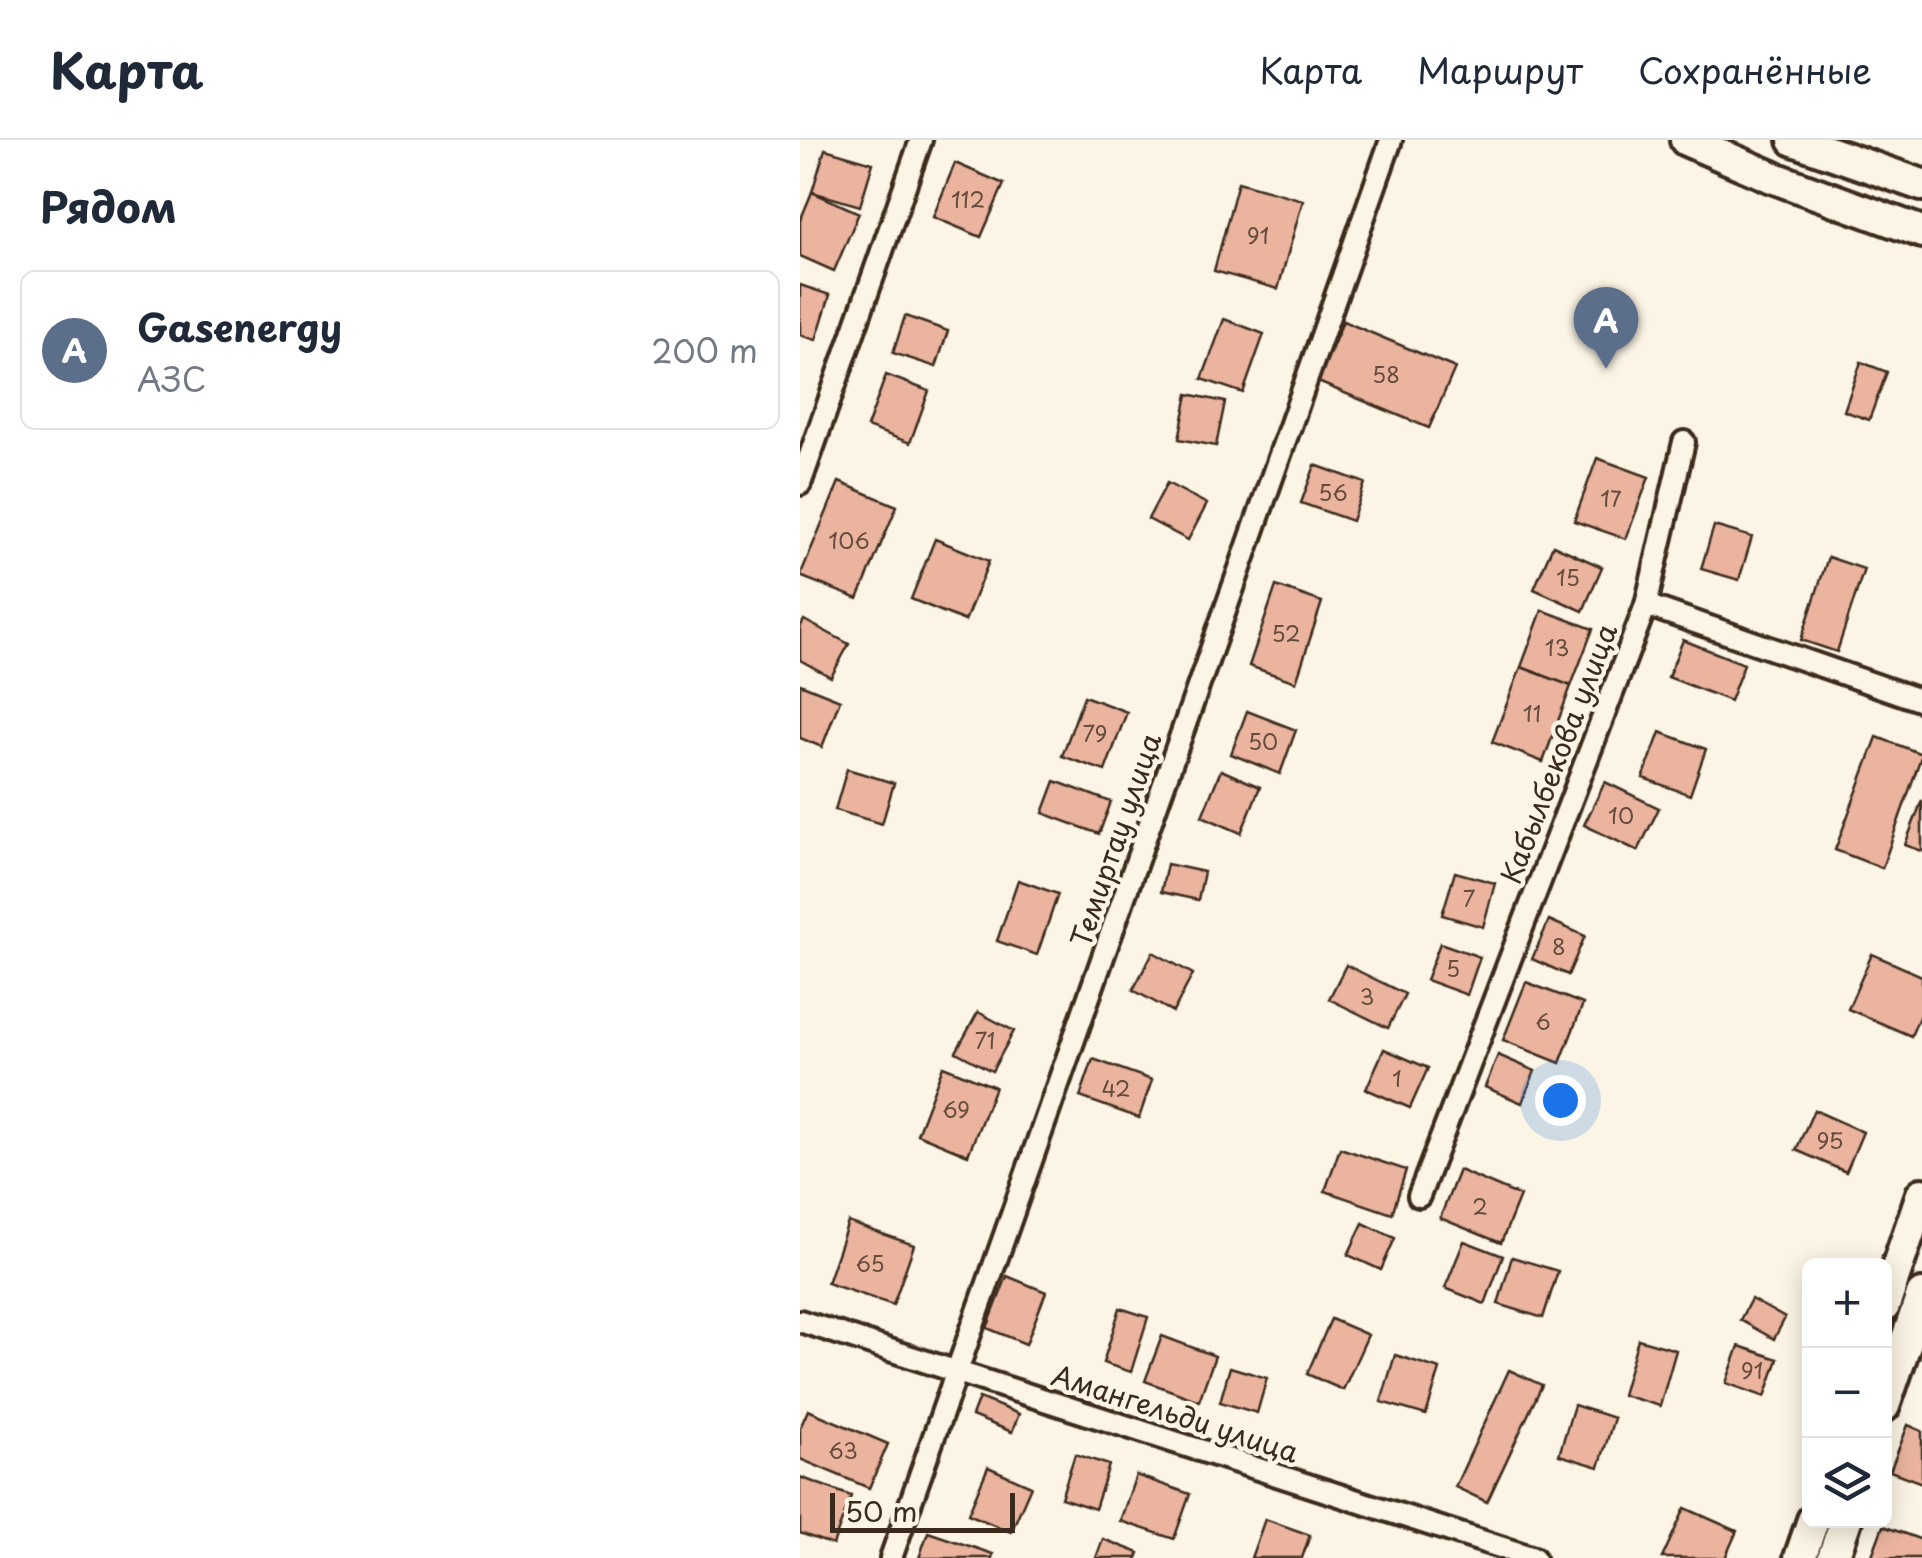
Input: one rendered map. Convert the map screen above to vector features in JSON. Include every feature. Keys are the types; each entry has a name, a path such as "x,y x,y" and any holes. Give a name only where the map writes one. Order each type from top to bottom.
{"main road":[{"path":"1686,140 1772,178 1922,232"},
{"path":"1794,140 1922,185"},
{"path":"1892,1282 1922,1194"},
{"path":"1892,1383 1922,1295"},
{"path":"1800,1558 1810,1528"},
{"path":"1833,1558 1843,1528"}],"street":[{"path":"800,484 921,140"},
{"name":"Темиртау улица","path":"890,1558 1392,140"},
{"path":"1646,604 1684,442"},
{"name":"Кабылбекова улица","path":"1419,1196 1646,604 1922,701"},
{"name":"Амангельди улица","path":"800,1321 1534,1558"}],"building":[{"path":"825,149 873,163 860,206 812,192"},
{"path":"955,163 1004,184 981,237 933,217"},
{"path":"1238,182 1303,200 1278,289 1214,271"},
{"path":"812,192 859,213 834,271 800,256 800,221"},
{"path":"800,285 830,295 816,340 800,335"},
{"path":"905,316 948,331 936,367 893,353"},
{"path":"1224,319 1264,334 1243,393 1202,379"},
{"path":"1343,321 1455,368 1429,428 1318,382"},
{"path":"1861,362 1887,372 1869,420 1844,411"},
{"path":"886,375 929,391 910,443 867,427"},
{"path":"1188,394 1225,402 1216,446 1179,439"},
{"path":"1597,458 1649,477 1626,539 1574,521"},
{"path":"1315,465 1365,483 1352,521 1301,503"},
{"path":"839,482 897,506 858,599 800,576"},
{"path":"1167,483 1207,504 1188,540 1148,519"},
{"path":"1714,526 1752,537 1739,580 1701,569"},
{"path":"935,539 989,561 965,621 911,599"},
{"path":"1553,545 1602,567 1583,611 1534,589"},
{"path":"1828,557 1864,569 1837,652 1801,640"},
{"path":"1276,586 1322,602 1296,682 1249,666"},
{"path":"1542,610 1593,629 1571,686 1521,667"},
{"path":"804,620 849,644 831,677 800,660 800,628"},
{"path":"1683,640 1744,664 1730,701 1668,677"},
{"path":"1521,667 1571,686 1543,762 1492,742"},
{"path":"800,684 840,700 822,747 800,738"},
{"path":"1084,696 1127,712 1105,771 1062,756"},
{"path":"1247,711 1296,730 1280,774 1231,754"},
{"path":"1660,732 1706,749 1690,795 1643,778"},
{"path":"1877,737 1922,754 1882,868 1835,850"},
{"path":"847,769 894,783 882,824 835,810"},
{"path":"1221,770 1260,787 1241,833 1202,816"},
{"path":"1055,781 1111,802 1099,834 1043,813"},
{"path":"1605,782 1659,808 1638,851 1584,825"},
{"path":"1922,800 1922,851 1905,845"},
{"path":"1167,864 1204,872 1198,900 1161,892"},
{"path":"1455,872 1495,883 1483,927 1442,915"},
{"path":"1018,880 1058,894 1037,955 997,941"},
{"path":"1549,920 1585,936 1568,975 1532,959"},
{"path":"1440,943 1480,957 1467,995 1426,980"},
{"path":"1153,952 1193,974 1173,1012 1133,990"},
{"path":"1872,954 1922,976 1922,1010 1911,1036 1848,1009"},
{"path":"1346,965 1405,994 1388,1028 1329,999"},
{"path":"1526,982 1583,1004 1560,1063 1503,1040"},
{"path":"978,1012 1014,1031 992,1071 956,1052"},
{"path":"1384,1049 1428,1068 1410,1108 1366,1089"},
{"path":"1498,1055 1535,1071 1522,1103 1485,1087"},
{"path":"1093,1059 1152,1080 1139,1118 1080,1097"},
{"path":"943,1066 995,1087 968,1155 917,1134"},
{"path":"1814,1110 1863,1132 1846,1172 1796,1150"},
{"path":"1340,1148 1406,1170 1392,1214 1325,1191"},
{"path":"1459,1170 1520,1196 1501,1243 1440,1218"},
{"path":"848,1222 914,1245 893,1305 827,1283"},
{"path":"1363,1223 1395,1238 1381,1270 1348,1255"},
{"path":"1464,1241 1503,1256 1485,1304 1445,1288"},
{"path":"1512,1257 1558,1271 1543,1318 1498,1304"},
{"path":"1007,1276 1046,1292 1026,1344 987,1328"},
{"path":"1751,1299 1785,1318 1774,1339 1740,1320"},
{"path":"1120,1308 1148,1317 1131,1372 1103,1363"},
{"path":"1331,1319 1368,1335 1343,1390 1307,1374"},
{"path":"1162,1336 1215,1356 1199,1401 1145,1381"},
{"path":"1638,1339 1676,1350 1660,1406 1622,1395"},
{"path":"1739,1346 1778,1359 1765,1397 1726,1383"},
{"path":"1395,1355 1440,1369 1426,1415 1381,1402"},
{"path":"1230,1367 1267,1378 1257,1413 1220,1402"},
{"path":"1509,1370 1542,1385 1487,1502 1455,1487"},
{"path":"979,1398 1019,1414 1012,1432 972,1416"},
{"path":"1574,1405 1614,1418 1599,1467 1559,1455"},
{"path":"808,1410 888,1444 869,1488 800,1459 800,1428"},
{"path":"1908,1425 1922,1431 1922,1483 1892,1472"},
{"path":"1075,1454 1109,1465 1095,1509 1061,1498"},
{"path":"988,1467 1031,1486 1011,1532 968,1514"},
{"path":"1136,1475 1190,1494 1174,1539 1120,1521"},
{"path":"800,1477 851,1496 833,1545 800,1533"},
{"path":"1685,1508 1737,1531 1725,1558 1662,1558"},
{"path":"1265,1519 1310,1535 1302,1558 1251,1558"},
{"path":"1882,1528 1922,1540 1922,1558 1871,1558"},
{"path":"928,1532 993,1554 992,1558 919,1558"},
{"path":"1103,1539 1139,1553 1137,1558 1096,1558"}],"place":[{"name":"Gasenergy","path":"1606,369"}]}
